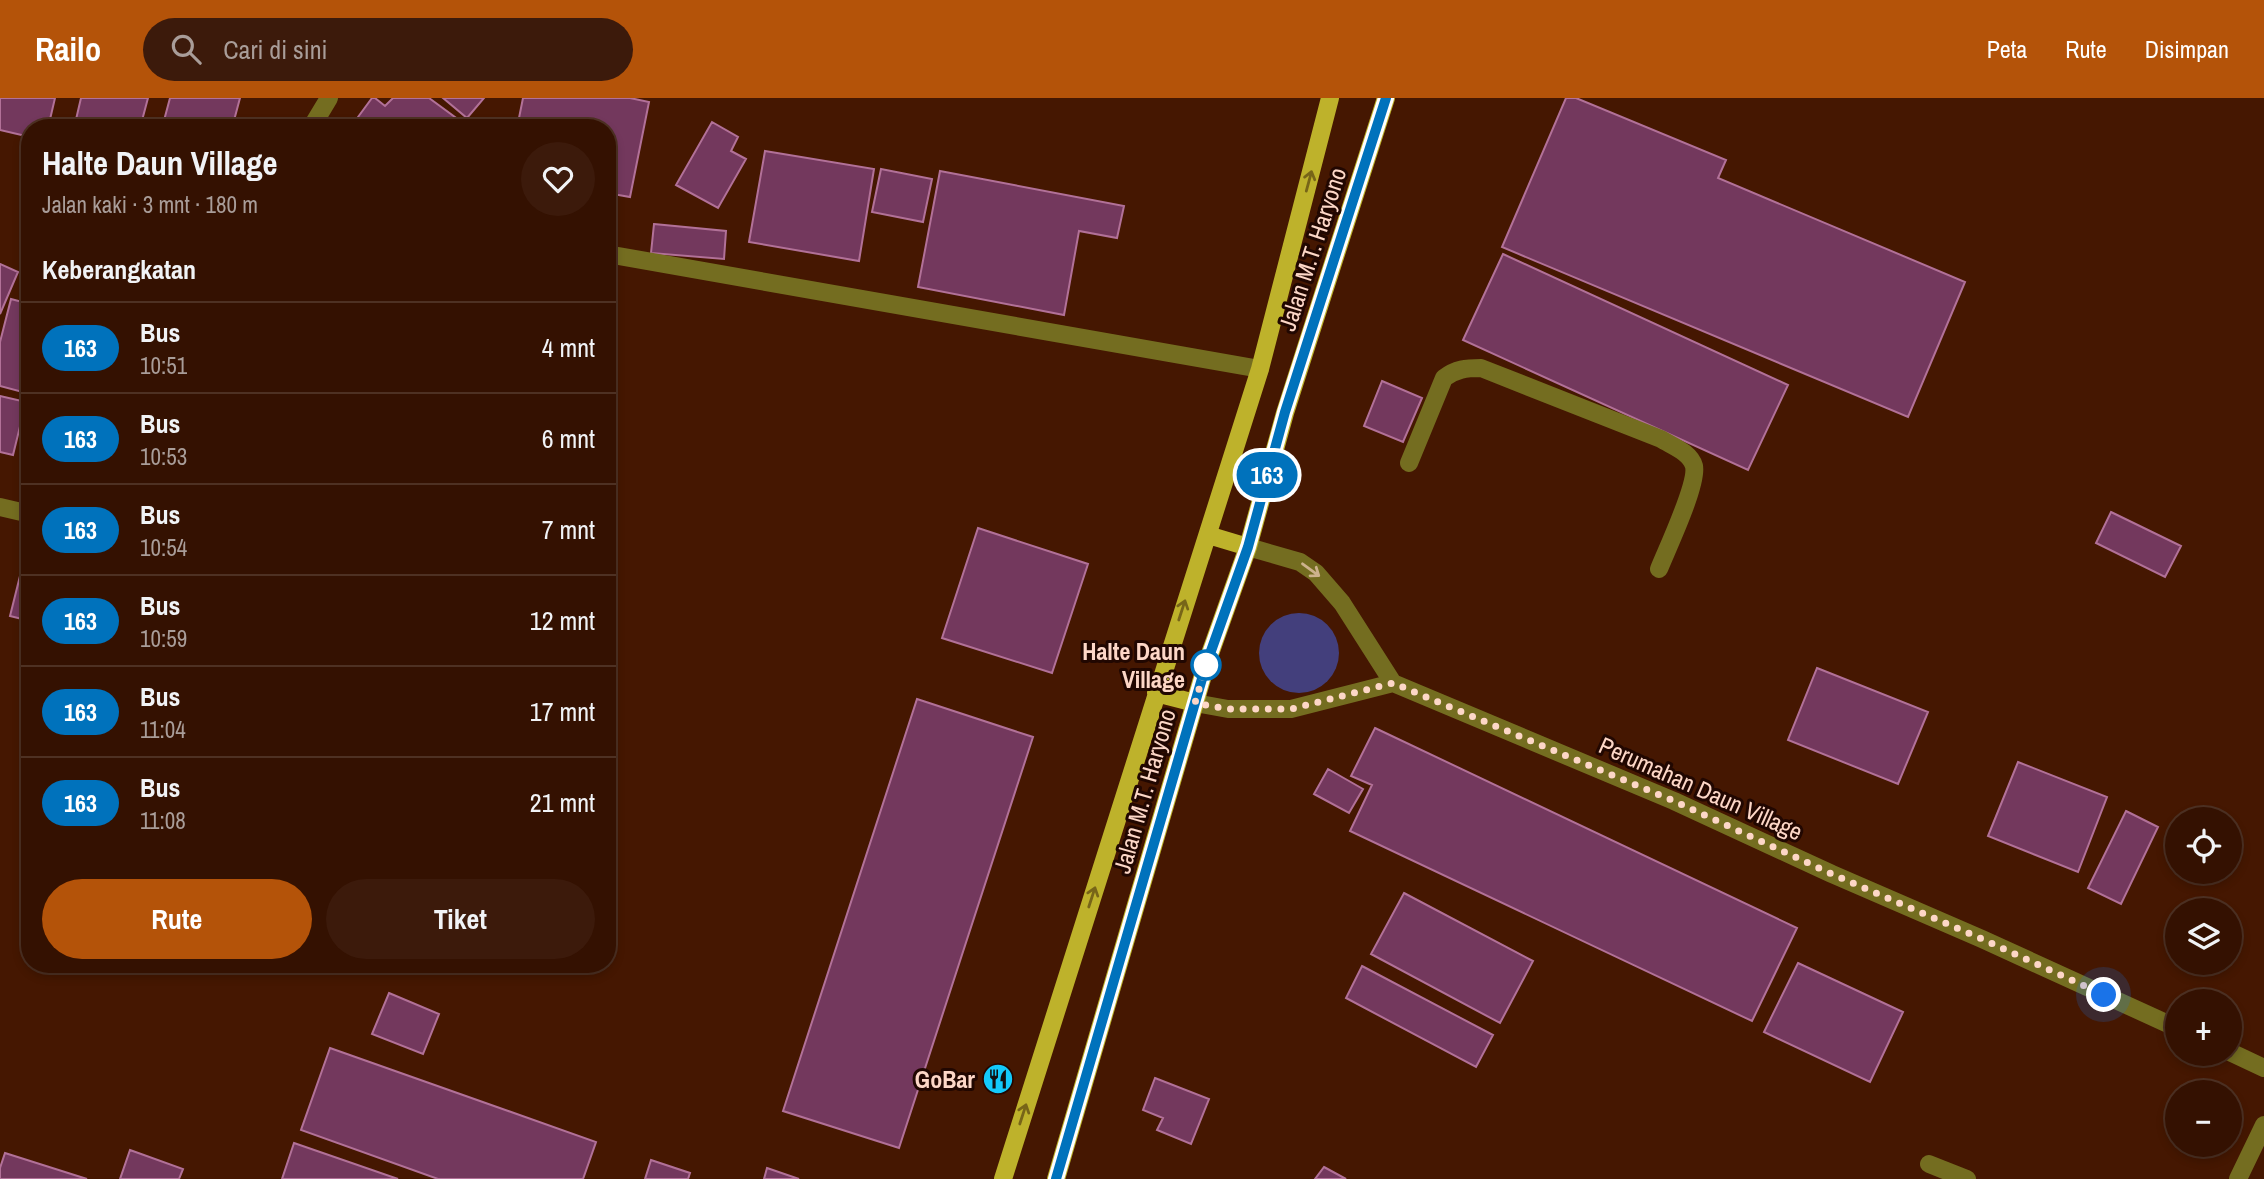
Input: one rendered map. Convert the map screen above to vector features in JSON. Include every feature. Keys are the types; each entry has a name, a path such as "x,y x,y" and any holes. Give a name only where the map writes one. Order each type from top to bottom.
{"main road":[{"name":"Jalan M.T. Haryono","path":"1003,1179 1260,369 1330,98"},
{"name":"Jalan M.T. Haryono","path":"1056,1179 1206,665 1248,547 1285,412 1386,98"},
{"path":"1208,535 1248,547"},
{"path":"1156,693 1195,703"}],"street":[{"path":"316,119 329,98"},
{"path":"616,256 1260,369"},
{"path":"1409,463 1444,378 1453,371 1466,368 1481,368 1661,439 1685,452 1694,466 1692,487 1659,569"},
{"path":"0,507 21,512"},
{"path":"1195,703 1228,709 1291,709 1393,683 1342,603 1316,573 1300,562 1248,547"},
{"name":"Perumahan Daun Village","path":"1393,683 1674,801 2165,1023"},
{"path":"2242,1058 2264,1068"},
{"path":"2238,1179 2264,1125"},
{"path":"1930,1164 1967,1179"}],"shaded area":[{"path":"1299,613 1314,616 1327,625 1336,638 1339,653 1336,668 1327,681 1314,690 1299,693 1284,690 1271,681 1262,668 1259,653 1262,638 1271,625 1284,616"}],"building":[{"path":"0,98 55,98 50,119 21,119 21,135 0,130"},
{"path":"81,98 148,98 142,119 76,119"},
{"path":"170,98 240,98 234,119 164,119"},
{"path":"372,98 385,106 393,98 429,98 458,119 360,119 358,117"},
{"path":"443,98 484,98 467,118"},
{"path":"523,98 630,98 649,102 630,197 616,195 616,119 519,119"},
{"path":"1566,98 1576,98 1726,160 1718,178 1965,282 1908,417 1502,247"},
{"path":"712,122 738,137 731,151 746,159 718,208 676,185"},
{"path":"765,151 874,169 859,261 749,242"},
{"path":"881,169 932,179 923,222 872,212"},
{"path":"940,171 1124,206 1117,238 1079,231 1064,315 918,287"},
{"path":"654,224 726,231 724,259 651,253"},
{"path":"1503,254 1788,385 1748,470 1463,340"},
{"path":"0,264 18,272 0,314"},
{"path":"11,299 21,302 21,392 0,386 0,342"},
{"path":"1382,381 1422,398 1403,442 1364,426"},
{"path":"0,396 21,401 21,422 13,455 0,452"},
{"path":"2111,512 2181,546 2165,577 2096,543"},
{"path":"978,528 1088,564 1052,673 942,638"},
{"path":"21,572 21,619 10,616"},
{"path":"1817,668 1928,712 1898,784 1788,740"},
{"path":"917,699 1033,737 899,1148 783,1111"},
{"path":"1375,728 1797,928 1752,1021 1350,831 1372,785 1351,776"},
{"path":"2018,762 2107,797 2078,872 1988,836"},
{"path":"1328,769 1363,789 1349,813 1314,794"},
{"path":"2126,811 2158,827 2121,904 2088,888"},
{"path":"1404,893 1533,961 1500,1023 1371,954"},
{"path":"1798,963 1903,1012 1870,1082 1764,1032"},
{"path":"1362,966 1493,1035 1476,1067 1346,998"},
{"path":"389,993 439,1014 423,1054 372,1034"},
{"path":"330,1048 596,1142 583,1179 438,1179 301,1130"},
{"path":"1155,1078 1209,1099 1191,1144 1157,1130 1163,1118 1143,1110"},
{"path":"294,1143 398,1179 282,1179"},
{"path":"130,1150 183,1169 179,1179 120,1179"},
{"path":"5,1153 87,1179 0,1179"},
{"path":"651,1160 690,1173 688,1179 645,1179"},
{"path":"1324,1167 1346,1179 1315,1179"},
{"path":"767,1168 799,1179 764,1179"}],"bus line":[{"name":"163","path":"1056,1179 1206,665 1248,547 1285,412 1386,98"}],"place":[{"name":"Halte Daun Village","path":"1206,665"},
{"name":"GoBar","path":"998,1079"}],"route":[{"path":"1206,665 1195,703 1228,709 1291,709 1393,683 1674,801 2104,995"}]}
